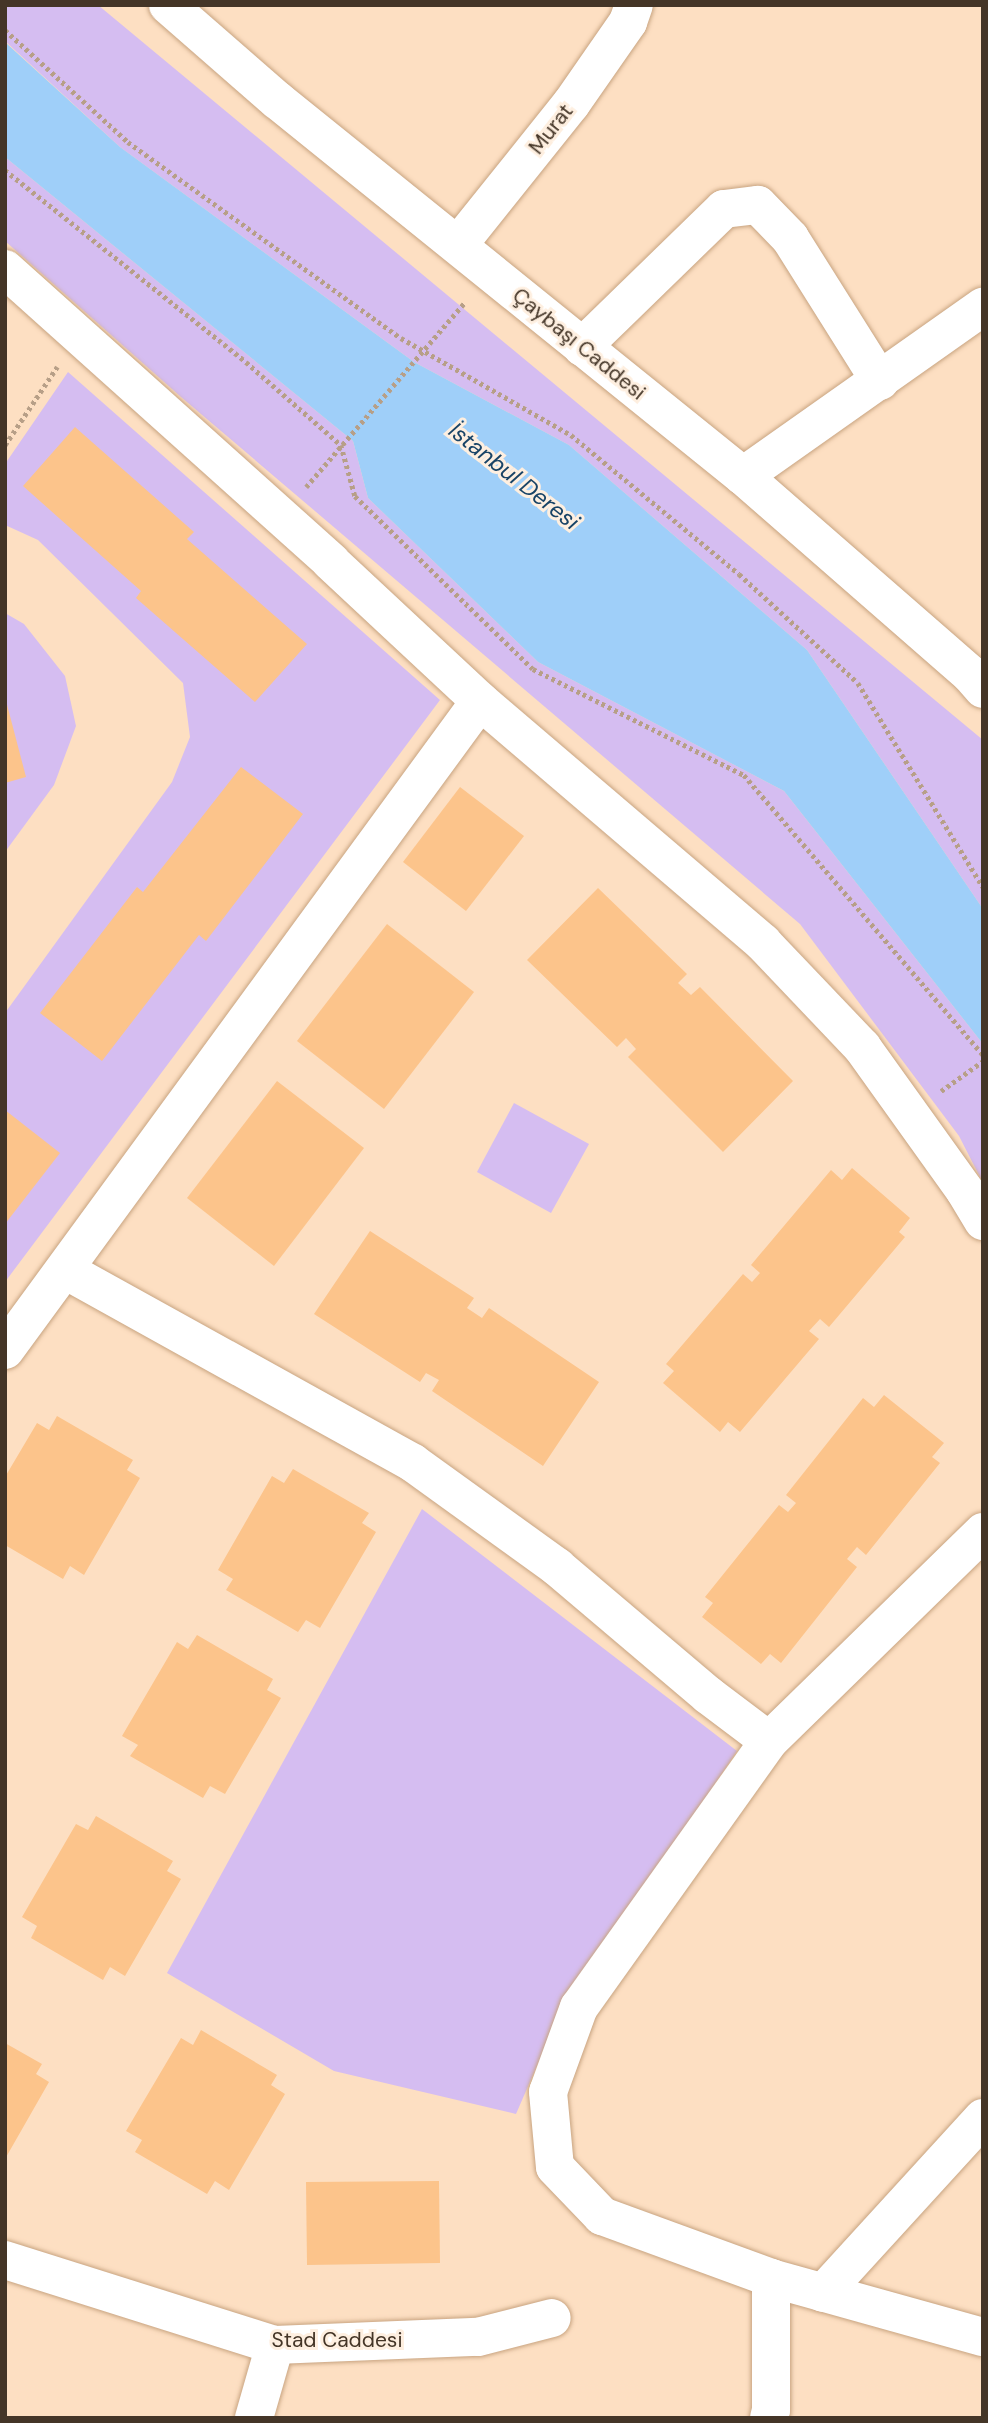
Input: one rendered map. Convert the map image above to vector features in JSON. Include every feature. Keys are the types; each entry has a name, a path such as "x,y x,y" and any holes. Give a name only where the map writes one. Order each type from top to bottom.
{"street":[{"name":"Çaybaşı Caddesi","path":"168,5 277,100 743,476 970,674 983,689"},
{"name":"Murat","path":"458,245 571,104 628,22 634,5"},
{"path":"582,347 724,209 758,205 790,238 880,381"},
{"path":"5,269 279,515 480,701 763,943 862,1047 983,1221"},
{"path":"743,476 983,307"},
{"path":"5,1350 480,701"},
{"path":"65,1270 414,1463 557,1567 708,1695 769,1741"},
{"path":"983,1532 769,1741 579,2007 548,2092 555,2167 602,2216 771,2278 983,2336"},
{"path":"823,2293 983,2119"},
{"name":"Stad Caddesi","path":"5,2260 275,2345 478,2337 552,2318"},
{"path":"769,2418 771,2278"},
{"path":"254,2418 275,2345"}],"path":[{"path":"5,30 128,142 401,338 571,435 738,574 858,683 983,887"},
{"path":"5,170 246,362 341,445 355,496 533,669 744,775 983,1055"},
{"path":"279,515 491,273"},
{"path":"5,445 79,334"},
{"path":"910,1114 983,1061"}],"shaded area":[{"path":"5,5 98,5 983,740 983,909 807,650 569,445 414,362 120,147 5,41"},
{"path":"5,157 353,441 368,498 538,662 784,791 983,1044 983,1183 959,1136 800,924 181,397 5,241"},
{"path":"68,372 440,700 5,1282 5,1013 172,782 190,737 183,683 38,540 5,525 5,464"},
{"path":"5,613 24,624 65,676 76,726 54,785 5,852"},
{"path":"514,1103 589,1144 551,1213 477,1172"},
{"path":"422,1509 737,1751 559,2015 516,2114 334,2071 167,1973"}],"water":[{"name":"İstanbul Deresi","path":"5,42 120,147 414,362 569,445 807,650 983,909 983,1044 784,791 538,662 368,498 353,441 5,157"}],"building":[{"path":"75,427 194,532 187,539 307,644 255,702 136,598 141,591 23,486"},
{"path":"5,697 26,777 5,783"},
{"path":"241,767 303,814 206,941 199,935 102,1061 40,1013 137,887 143,892"},
{"path":"460,787 524,836 466,911 403,862"},
{"path":"598,888 687,974 678,983 691,995 700,987 793,1081 723,1152 628,1057 636,1049 626,1038 617,1047 527,960"},
{"path":"387,924 474,992 384,1109 297,1041"},
{"path":"277,1081 364,1148 274,1266 187,1198"},
{"path":"5,1110 60,1153 5,1224"},
{"path":"852,1168 910,1218 899,1232 905,1237 829,1327 820,1319 809,1331 819,1339 740,1432 728,1422 720,1432 663,1383 674,1371 666,1364 743,1274 752,1282 760,1273 751,1265 831,1170 842,1180"},
{"path":"370,1231 474,1298 467,1308 482,1318 489,1308 599,1382 543,1466 432,1391 439,1380 426,1373 420,1382 314,1314"},
{"path":"884,1395 944,1443 932,1457 940,1463 866,1555 857,1547 847,1559 857,1567 781,1663 770,1654 761,1664 702,1617 713,1603 705,1597 779,1505 788,1512 796,1503 786,1495 863,1398 874,1407"},
{"path":"57,1416 133,1460 127,1470 140,1478 84,1575 70,1566 63,1579 5,1545 5,1477 37,1423 49,1430"},
{"path":"293,1469 369,1513 362,1523 376,1532 320,1628 306,1620 298,1632 226,1590 233,1579 218,1570 272,1476 284,1483"},
{"path":"197,1635 273,1679 267,1690 281,1698 225,1794 210,1786 203,1798 130,1756 138,1745 122,1736 177,1642 188,1649"},
{"path":"96,1816 173,1861 167,1871 181,1879 125,1976 110,1967 103,1980 31,1938 37,1926 22,1917 76,1824 88,1830"},
{"path":"201,2030 277,2075 271,2085 285,2094 229,2190 215,2181 207,2194 135,2152 142,2140 126,2131 181,2038 193,2045"},
{"path":"5,2043 42,2064 36,2074 49,2082 5,2159"},
{"path":"439,2181 440,2263 307,2265 306,2182"}]}
